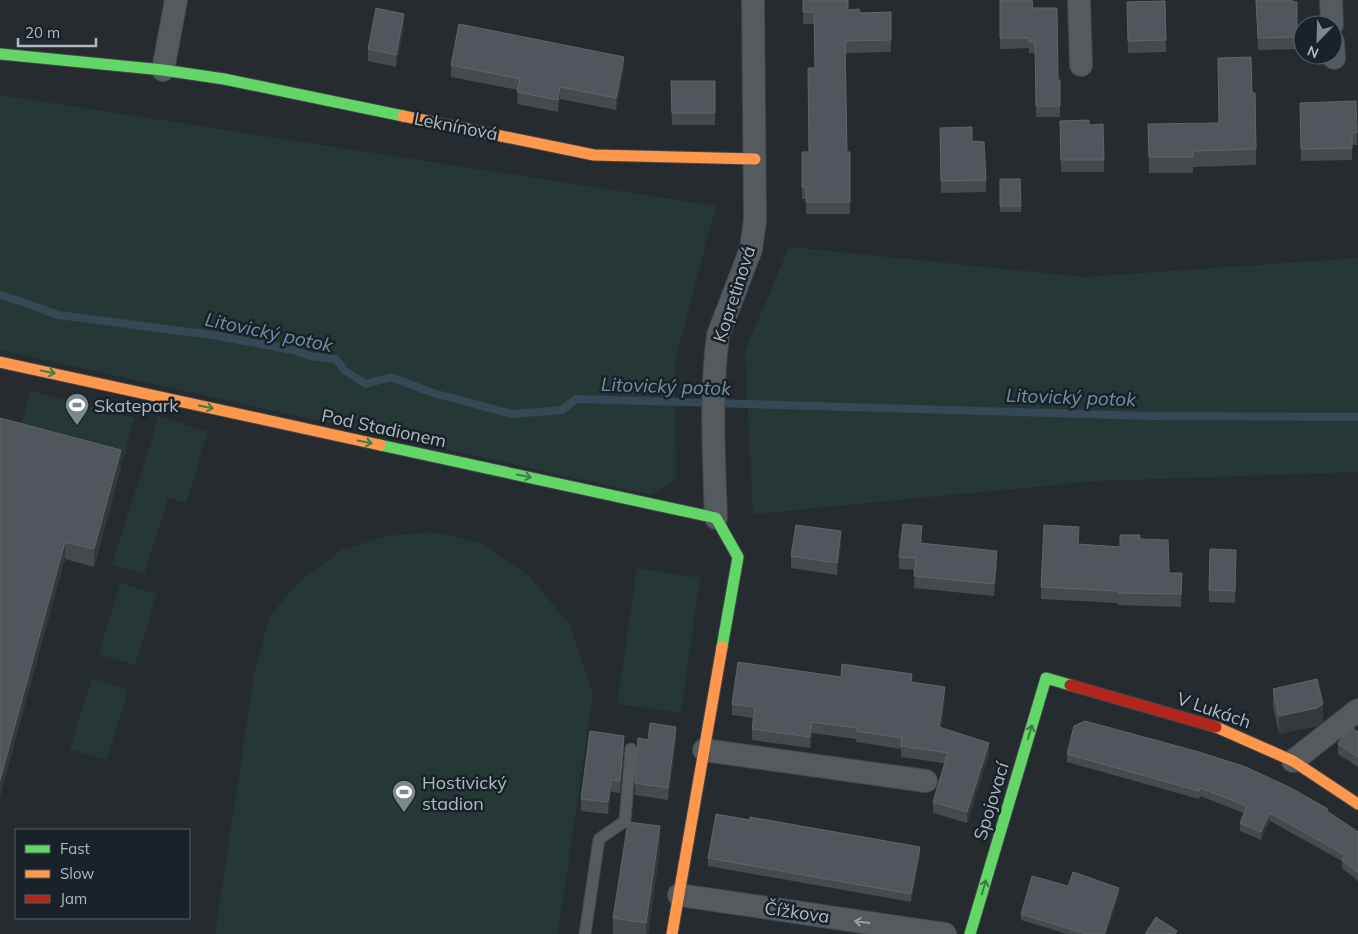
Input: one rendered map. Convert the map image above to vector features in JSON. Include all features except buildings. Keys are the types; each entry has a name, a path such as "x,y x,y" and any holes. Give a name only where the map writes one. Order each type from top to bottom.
{"street":[{"path":"163,70 176,0"},
{"path":"753,0 755,160"},
{"path":"1079,0 1081,65"},
{"path":"1331,0 1332,15"},
{"name":"Leknínová","path":"0,54 163,70 224,79 594,155 755,160"},
{"name":"Kopretinová","path":"716,518 713,444 714,368 718,335 751,249 755,220 755,160"},
{"name":"Pod Stadionem","path":"0,362 716,518"},
{"path":"672,934 738,557 716,518"},
{"name":"V Lukách","path":"1046,678 1221,728 1293,760 1358,804"},
{"name":"Spojovací","path":"970,934 1046,678"},
{"path":"1293,760 1358,710"},
{"path":"704,750 926,781"},
{"name":"Čížkova","path":"679,895 945,934"}],"lane":[{"path":"586,934 599,839 625,821 631,749"}],"shaded area":[{"path":"0,95 716,206 674,365 676,480 651,495 0,350"},
{"path":"789,247 1085,277 1358,258 1358,472 1096,481 753,514 745,351"},
{"name":"Skatepark","path":"30,391 134,418 123,461 19,435"},
{"path":"159,416 208,432 186,503 168,498 144,574 112,564"},
{"name":"Hostivický stadion","path":"432,532 482,543 530,577 569,624 593,693 558,934 215,934 255,669 270,616 298,583 342,550 387,536"},
{"path":"637,568 700,578 681,713 617,704"},
{"path":"120,583 157,594 135,665 99,654"},
{"path":"92,678 128,690 107,760 70,749"}],"waterway":[{"name":"Litovický potok","path":"0,295 58,315 213,335 293,350 310,356 336,359 344,370 366,384 391,377 433,393 512,414 562,410 576,399 1151,416 1358,417"}],"traffic: fast":[{"path":"0,54 163,70 224,79 403,116"},
{"path":"380,445 716,518 738,557 722,647"},
{"path":"970,934 1046,678 1070,685"}],"traffic: slow":[{"path":"403,116 594,155 755,159"},
{"path":"0,362 380,445"},
{"path":"672,934 722,647"},
{"path":"1216,727 1293,761 1358,804"}],"traffic: jam":[{"path":"1070,685 1216,727"}],"place":[{"name":"Skatepark","path":"77,426"},
{"name":"Hostivický stadion","path":"404,813"}]}
